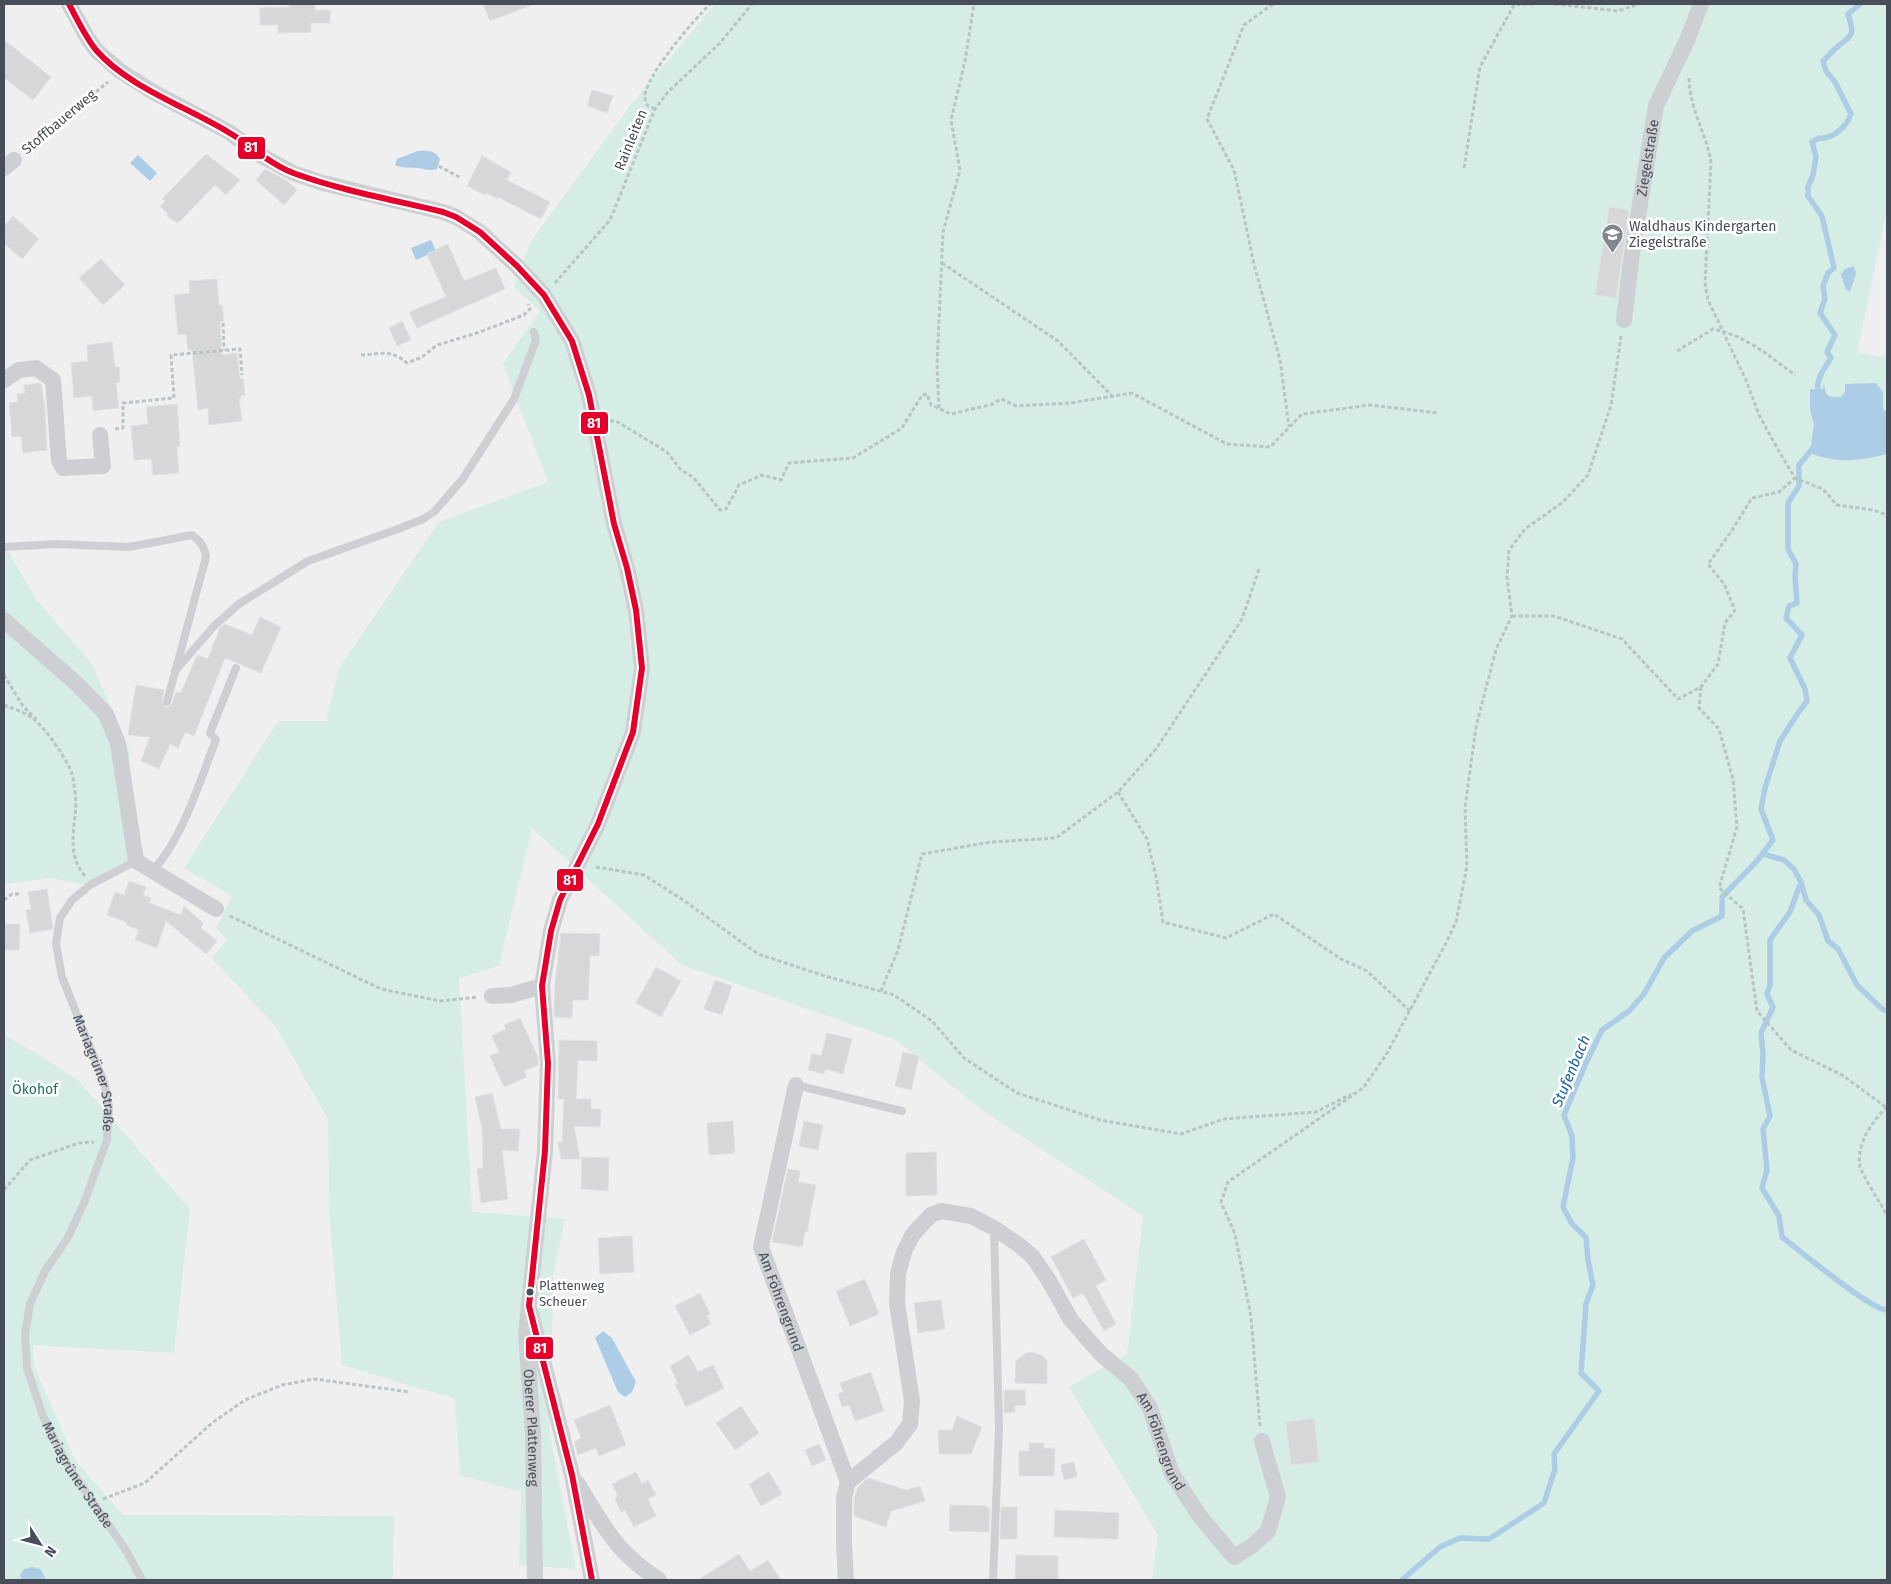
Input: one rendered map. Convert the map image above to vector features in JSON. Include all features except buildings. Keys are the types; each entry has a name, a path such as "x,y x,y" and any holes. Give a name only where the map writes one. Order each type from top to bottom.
{"street":[{"name":"Oberer Plattenweg","path":"70,4 88,39 97,51 120,72 155,93 222,128 260,155 293,173 323,183 424,207 456,217 480,232 517,266 544,295 572,341 589,395 614,524 627,568 636,610 642,668 633,732 598,824 560,900 551,930 542,986 548,1063 546,1151 526,1334 533,1432 535,1580"},
{"name":"Ziegelstraße","path":"1624,320 1632,253 1656,106 1688,38 1701,4"},
{"path":"4,380 19,370 36,368 53,380 59,462 63,468 102,466 100,435"},
{"path":"4,620 78,685 106,714 118,744 136,861 216,909"},
{"path":"492,996 512,995 542,986"},
{"name":"Am Föhrengrund","path":"796,1085 761,1248 848,1482 844,1498 846,1580"},
{"name":"Am Föhrengrund","path":"848,1482 896,1443 910,1424 912,1401 896,1286 904,1252 913,1234 931,1215 941,1211 972,1216 1020,1245 1032,1256 1048,1279 1071,1320 1101,1354 1131,1379 1150,1408 1172,1474 1199,1515 1234,1557 1252,1546 1268,1531 1278,1497 1262,1441"},
{"path":"529,1306 538,1335 572,1475 592,1580"},
{"path":"572,1475 618,1546 659,1580"}],"lane":[{"path":"175,671 214,626 239,604 308,560 398,529 423,519 434,512 462,480 514,399 536,340 534,332"},
{"path":"4,547 56,544 129,547 192,535 199,540 204,547 206,557 167,702"},
{"path":"152,871 164,859 180,829 216,740 210,733 236,668"},
{"name":"Mariagrüner Straße","path":"136,861 92,884 72,900 60,918 56,944 62,977 104,1082 109,1108 107,1140 84,1203 67,1239 45,1271 30,1304 25,1335 27,1368 43,1416 67,1464 127,1552 142,1580"},
{"path":"796,1085 902,1111"},
{"path":"993,1580 999,1428 994,1228"}],"path":[{"path":"655,109 647,105 644,97 651,80 693,21 710,4"},
{"name":"Rainleiten","path":"544,295 610,220 655,109 668,92 720,43 752,4"},
{"path":"938,408 937,365 943,232 960,170 951,120 965,61 974,4"},
{"path":"1273,4 1244,24 1207,119 1234,170 1254,264 1280,360 1289,427"},
{"path":"1464,168 1480,67 1514,5 1533,4"},
{"path":"1555,4 1618,10 1639,4"},
{"path":"1689,75 1689,94 1699,127 1709,150 1711,162 1705,283 1708,300 1746,380 1759,415 1795,478 1823,489 1837,505 1873,510 1887,515"},
{"name":"Stoffbauerweg","path":"9,164 115,76"},
{"path":"433,163 461,178"},
{"path":"942,263 1058,341 1112,396"},
{"path":"362,355 387,352 400,357 407,363 422,357 437,345 477,333 524,315 530,309 528,302"},
{"path":"1262,1441 1251,1317 1235,1234 1221,1202 1228,1182 1363,1088 1386,1055 1456,922 1466,866 1465,807 1476,727 1496,649 1512,616 1507,577 1508,550 1525,529 1563,502 1588,475 1611,405 1624,320"},
{"path":"222,323 224,350"},
{"path":"1677,351 1713,329 1722,330 1752,344 1794,374"},
{"path":"100,435 100,430 123,428 122,403 174,398 172,355 240,349 242,375"},
{"path":"595,422 616,421 666,452 681,470 693,477 720,510 726,509 739,485 762,475 781,480 790,463 853,458 902,428 922,395 927,394 931,405 951,414 993,404 1001,399 1016,406 1070,403 1132,393 1226,444 1270,447 1302,414 1370,406 1440,413"},
{"path":"1512,616 1554,616 1622,639 1678,700 1701,688 1718,664 1725,623 1735,610 1724,584 1708,564 1752,498 1779,492 1795,478"},
{"path":"881,991 898,950 922,854 991,842 1056,838 1118,792 1156,749 1242,619 1258,569"},
{"path":"4,675 23,706 36,720"},
{"path":"1701,688 1699,708 1718,730 1733,779 1737,827 1720,888 1743,909 1758,1011 1791,1050 1842,1075 1887,1107 1868,1130 1861,1148 1860,1167 1887,1215"},
{"path":"4,704 36,721 55,744 72,773 76,803 72,833 74,857 82,872 92,884"},
{"path":"1118,792 1147,839 1156,876 1163,922 1226,938 1274,914 1341,959 1366,971 1410,1011"},
{"path":"598,860 596,868 644,875 686,902 758,954 825,976 894,995 932,1021 964,1058 1017,1093 1100,1120 1181,1134 1224,1119 1316,1112 1363,1088"},
{"path":"4,900 12,894 19,894"},
{"path":"216,909 380,989 440,1001 492,996"},
{"path":"4,1190 30,1160 79,1143 107,1140"},
{"path":"93,1502 145,1483 206,1429 245,1400 282,1385 314,1379 410,1392"}],"green space":[{"path":"715,4 1887,4 1887,209 1857,353 1887,357 1887,1580 1152,1580 1158,1535 1069,1387 1127,1354 1143,1216 982,1110 896,1040 682,965 532,828 499,966 459,978 472,1212 565,1219 553,1275 550,1435 576,1569 519,1565 521,1492 460,1475 455,1399 342,1365 329,1211 328,1119 276,1027 212,958 227,940 216,928 232,896 184,868 278,721 326,721 339,668 439,522 548,482 503,364 540,311 514,287 531,241 630,106"},
{"path":"4,544 35,598 92,664 129,750 136,841 131,859 82,885 53,878 4,884"},
{"name":"Ökohof","path":"4,1034 77,1079 190,1209 174,1353 33,1345 34,1366 75,1460 123,1515 394,1516 393,1580 44,1580 45,1577 32,1567 24,1569 20,1575 21,1580 4,1580"}],"water":[{"path":"418,151 430,151 438,156 440,159 437,169 428,170 395,165 397,159"},
{"path":"138,155 157,173 150,181 130,163"},
{"path":"431,240 436,251 416,260 411,248"},
{"path":"1854,266 1856,274 1850,292 1846,290 1841,274 1845,269"},
{"path":"1876,383 1883,392 1883,409 1887,412 1887,454 1839,460 1810,453 1814,424 1810,410 1810,389 1823,389 1824,384 1826,394 1831,397 1841,397 1845,392 1845,384"},
{"path":"603,1331 612,1338 636,1382 632,1392 625,1397 618,1392 595,1338"},
{"path":"32,1567 40,1569 45,1577 44,1580 21,1580 20,1575 24,1569"}],"waterway":[{"name":"Stufenbach","path":"1819,395 1819,380 1831,358 1827,352 1835,335 1820,313 1825,299 1823,286 1828,273 1834,268 1822,216 1808,196 1808,187 1813,175 1816,157 1812,142 1834,134 1846,123 1851,114 1835,82 1826,71 1823,61 1851,34 1848,14 1860,4"},
{"name":"Stufenbach","path":"1402,1580 1440,1547 1460,1538 1489,1539 1544,1503 1555,1469 1554,1454 1599,1391 1581,1373 1586,1304 1593,1285 1586,1237 1572,1224 1563,1207 1573,1158 1572,1136 1564,1115 1602,1030 1629,1011 1644,994 1664,958 1692,931 1722,916 1722,897 1757,861 1773,840 1761,809 1765,788 1780,741 1807,701 1805,689 1790,658 1802,635 1786,618 1789,606 1797,603 1796,564 1788,549 1788,503 1799,486 1799,465 1814,447"},
{"path":"1763,854 1784,860 1794,869 1801,882 1806,900 1819,915 1828,941 1838,949 1857,985 1882,1009 1887,1011"},
{"path":"1801,882 1790,912 1770,940 1770,985 1767,994 1773,1007 1761,1033 1763,1054 1762,1077 1770,1116 1763,1129 1767,1170 1762,1188 1779,1216 1782,1237 1851,1291 1866,1301 1887,1310"}],"transit line":[{"name":"81","path":"69,4 96,50 124,75 228,132 287,170 369,195 443,212 456,217 480,232 517,266 544,295 572,341 589,395 614,524 627,568 636,610 642,668 633,732 598,824 560,900 551,931 542,986 548,1063 545,1151 529,1306 572,1475 592,1580"}],"place":[{"name":"Waldhaus Kindergarten Ziegelstraße","path":"1613,253"},
{"name":"Plattenweg Scheuer","path":"530,1292"}]}
